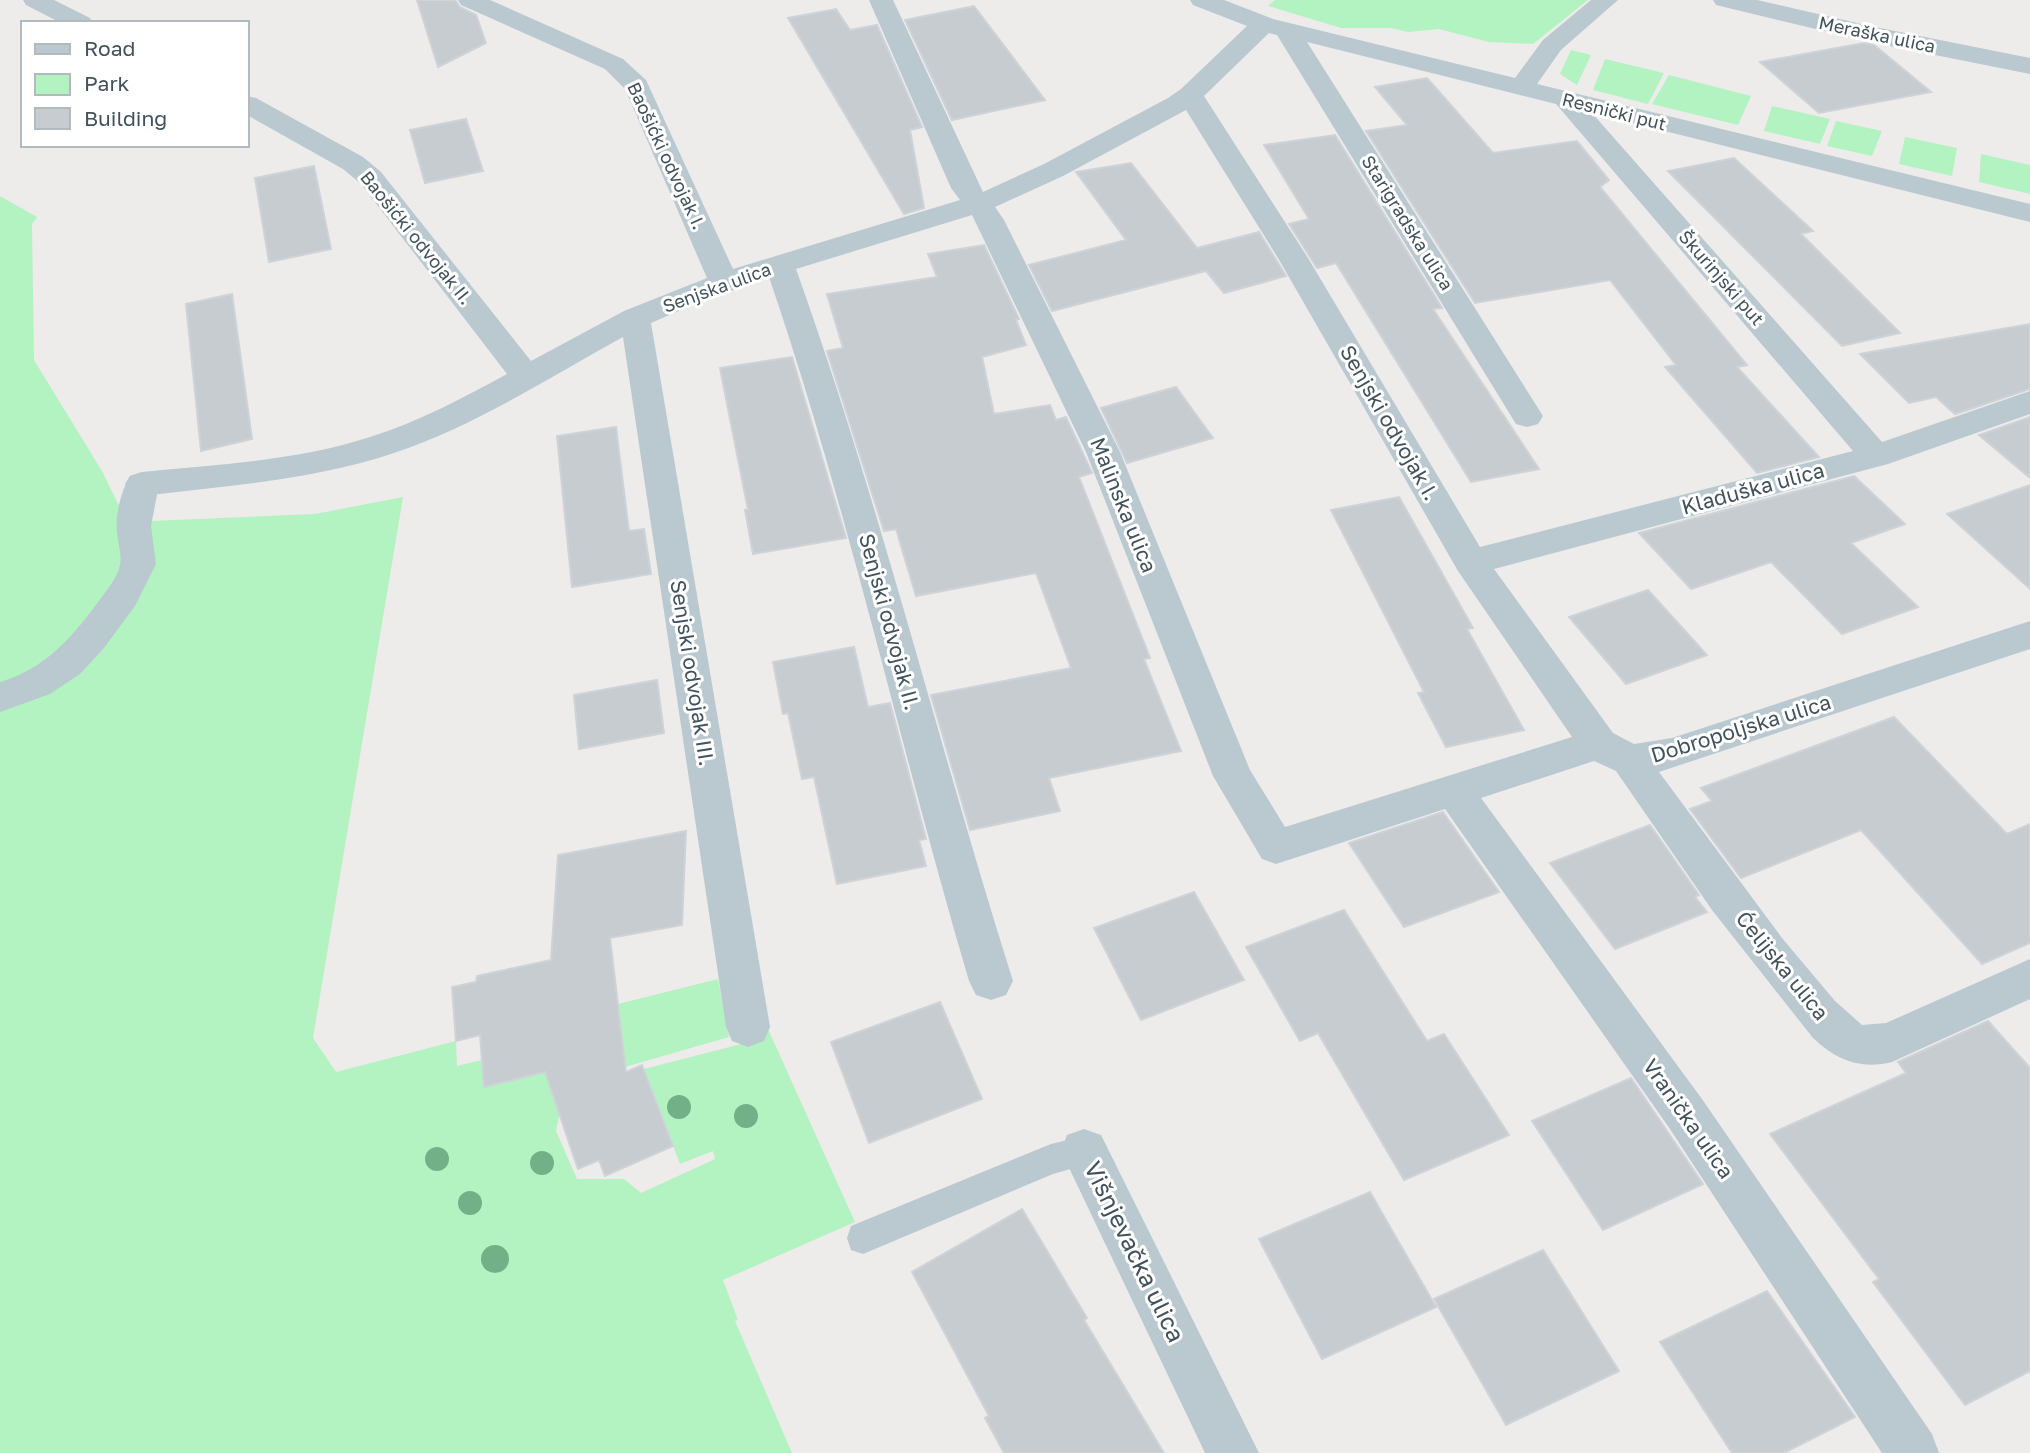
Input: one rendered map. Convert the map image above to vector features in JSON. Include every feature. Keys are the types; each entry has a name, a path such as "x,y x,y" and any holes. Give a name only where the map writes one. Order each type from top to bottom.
{"street":[{"path":"36,0 77,21"},
{"name":"Malinska ulica","path":"881,0 965,188 990,220 1103,452 1233,776 1276,847 1454,791"},
{"name":"Resnički put","path":"1202,0 1276,27 1567,101 2030,213"},
{"path":"1521,88 1552,45 1606,0"},
{"name":"Meraška ulica","path":"1725,0 1870,34 2030,66"},
{"name":"Baošićki odvojak I.","path":"482,2 614,64 628,75 637,86 724,282"},
{"name":"Senjska ulica","path":"0,697 36,685 74,660 98,632 128,587 138,565 134,518 142,484 338,458 366,451 417,432 635,318 724,282 977,204 1082,156 1190,94 1276,27"},
{"name":"Starigradska ulica","path":"1276,27 1527,416"},
{"name":"Senjski odvojak I.","path":"1190,94 1236,160 1456,538 1531,650 1614,753"},
{"name":"Škurinjski put","path":"1567,101 1876,456"},
{"name":"Baošićki odvojak II.","path":"248,105 353,163 371,178 527,376"},
{"name":"Senjski odvojak II.","path":"780,265 816,364 967,905 991,981"},
{"name":"Senjski odvojak III.","path":"635,318 748,1027"},
{"name":"Kladuška ulica","path":"1473,562 1876,456 2030,402"},
{"name":"Dobropoljska ulica","path":"1454,791 1614,753 1672,754 2030,635"},
{"name":"Ćelijska ulica","path":"1614,753 1810,1004 1834,1030 1854,1044 1875,1046 1892,1042 2030,978"},
{"name":"Vranička ulica","path":"1454,791 1686,1114 1913,1453"},
{"name":"Višnjevačka ulica","path":"1084,1151 1234,1453"}],"lane":[{"name":"Višnjevačka ulica","path":"863,1238 1051,1158 1084,1151"}],"green space":[{"path":"1275,0 1588,0 1533,44 1489,42 1439,29 1408,32 1391,28 1341,28 1268,6"},
{"path":"1571,50 1591,55 1577,85 1560,74"},
{"path":"1605,59 1664,73 1648,104 1593,90"},
{"path":"1669,75 1751,96 1738,125 1652,104"},
{"path":"1772,106 1830,119 1820,144 1764,131"},
{"path":"1836,121 1882,131 1872,156 1827,146"},
{"path":"1905,137 1957,148 1952,176 1899,164"},
{"path":"1981,154 2030,165 2030,194 1979,182"},
{"path":"0,196 37,217 32,224 34,360 102,471 127,522 315,514 403,497 313,1038 336,1072 456,1041 457,1066 482,1060 485,1087 590,1062 586,1012 718,979 729,1037 566,1084 556,1131 577,1179 624,1179 641,1193 715,1159 713,1151 680,1164 644,1069 745,1043 768,1029 855,1222 723,1280 738,1320 735,1321 792,1453 0,1453"}],"building":[{"path":"417,0 455,0 460,7 476,15 486,43 438,67"},
{"path":"974,6 1045,100 952,120 905,20"},
{"path":"836,9 850,30 877,25 922,127 910,130 924,208 904,214 788,18"},
{"path":"1864,43 1874,45 1931,92 1819,113 1760,62"},
{"path":"1427,78 1493,153 1577,141 1609,180 1600,187 1747,365 1737,367 1819,457 1757,473 1665,367 1676,365 1610,280 1475,303 1366,131 1407,125 1375,87"},
{"path":"466,119 483,171 425,183 410,130"},
{"path":"1335,135 1442,308 1433,309 1539,469 1471,482 1336,263 1317,268 1289,224 1309,219 1264,145"},
{"path":"1734,158 1813,231 1801,234 1900,333 1842,346 1668,171"},
{"path":"1131,163 1197,248 1259,232 1286,276 1224,293 1206,271 1052,311 1029,265 1126,240 1076,172"},
{"path":"314,166 331,249 269,262 255,178"},
{"path":"984,245 1019,319 1016,320 1026,345 982,357 994,414 1050,405 1056,420 1066,417 1092,473 1079,477 1150,658 1144,659 1181,751 1049,778 1060,811 970,830 931,695 1071,668 1036,573 916,596 896,529 884,531 827,351 843,348 827,294 937,277 928,254"},
{"path":"232,294 252,439 201,451 186,304"},
{"path":"2030,324 2030,389 1955,414 1936,397 1909,403 1860,354"},
{"path":"792,357 846,538 753,554 745,510 748,510 720,368"},
{"path":"1176,387 1213,438 1127,463 1101,408"},
{"path":"2030,417 2030,478 1979,435"},
{"path":"616,427 629,531 644,529 651,574 572,587 557,436"},
{"path":"1854,476 1905,524 1851,543 1918,607 1842,634 1771,562 1691,589 1639,533"},
{"path":"2030,485 2030,589 1947,514"},
{"path":"1399,497 1473,628 1467,629 1524,730 1446,747 1418,693 1424,692 1331,510"},
{"path":"1648,590 1707,655 1626,684 1569,617"},
{"path":"854,647 868,707 890,703 926,839 919,840 926,866 837,884 814,777 802,779 788,713 783,714 773,662"},
{"path":"657,680 664,733 579,749 574,695"},
{"path":"1894,717 2007,834 2030,824 2030,943 1982,964 1861,830 1741,878 1690,809 1712,801 1701,788"},
{"path":"1443,812 1499,892 1404,927 1349,843"},
{"path":"1650,825 1699,895 1695,897 1707,912 1615,949 1550,863"},
{"path":"686,831 682,925 610,938 626,1072 642,1065 673,1146 605,1176 599,1160 578,1169 545,1072 484,1087 480,1035 456,1041 452,987 476,982 477,976 551,960 558,855"},
{"path":"1194,892 1244,980 1141,1020 1094,928"},
{"path":"1344,910 1427,1041 1444,1034 1509,1135 1404,1180 1318,1033 1300,1041 1246,947"},
{"path":"940,1002 982,1099 869,1143 831,1042"},
{"path":"1988,1021 2030,1068 2030,1371 1965,1405 1873,1282 1879,1279 1770,1134 1906,1073 1898,1062"},
{"path":"1631,1078 1703,1184 1603,1230 1532,1121"},
{"path":"1370,1192 1436,1307 1322,1359 1259,1239"},
{"path":"1022,1209 1087,1318 1084,1320 1164,1453 1004,1453 985,1418 989,1416 912,1272"},
{"path":"1543,1250 1619,1371 1506,1425 1434,1299"},
{"path":"1767,1291 1855,1417 1784,1453 1732,1453 1660,1342"}]}
